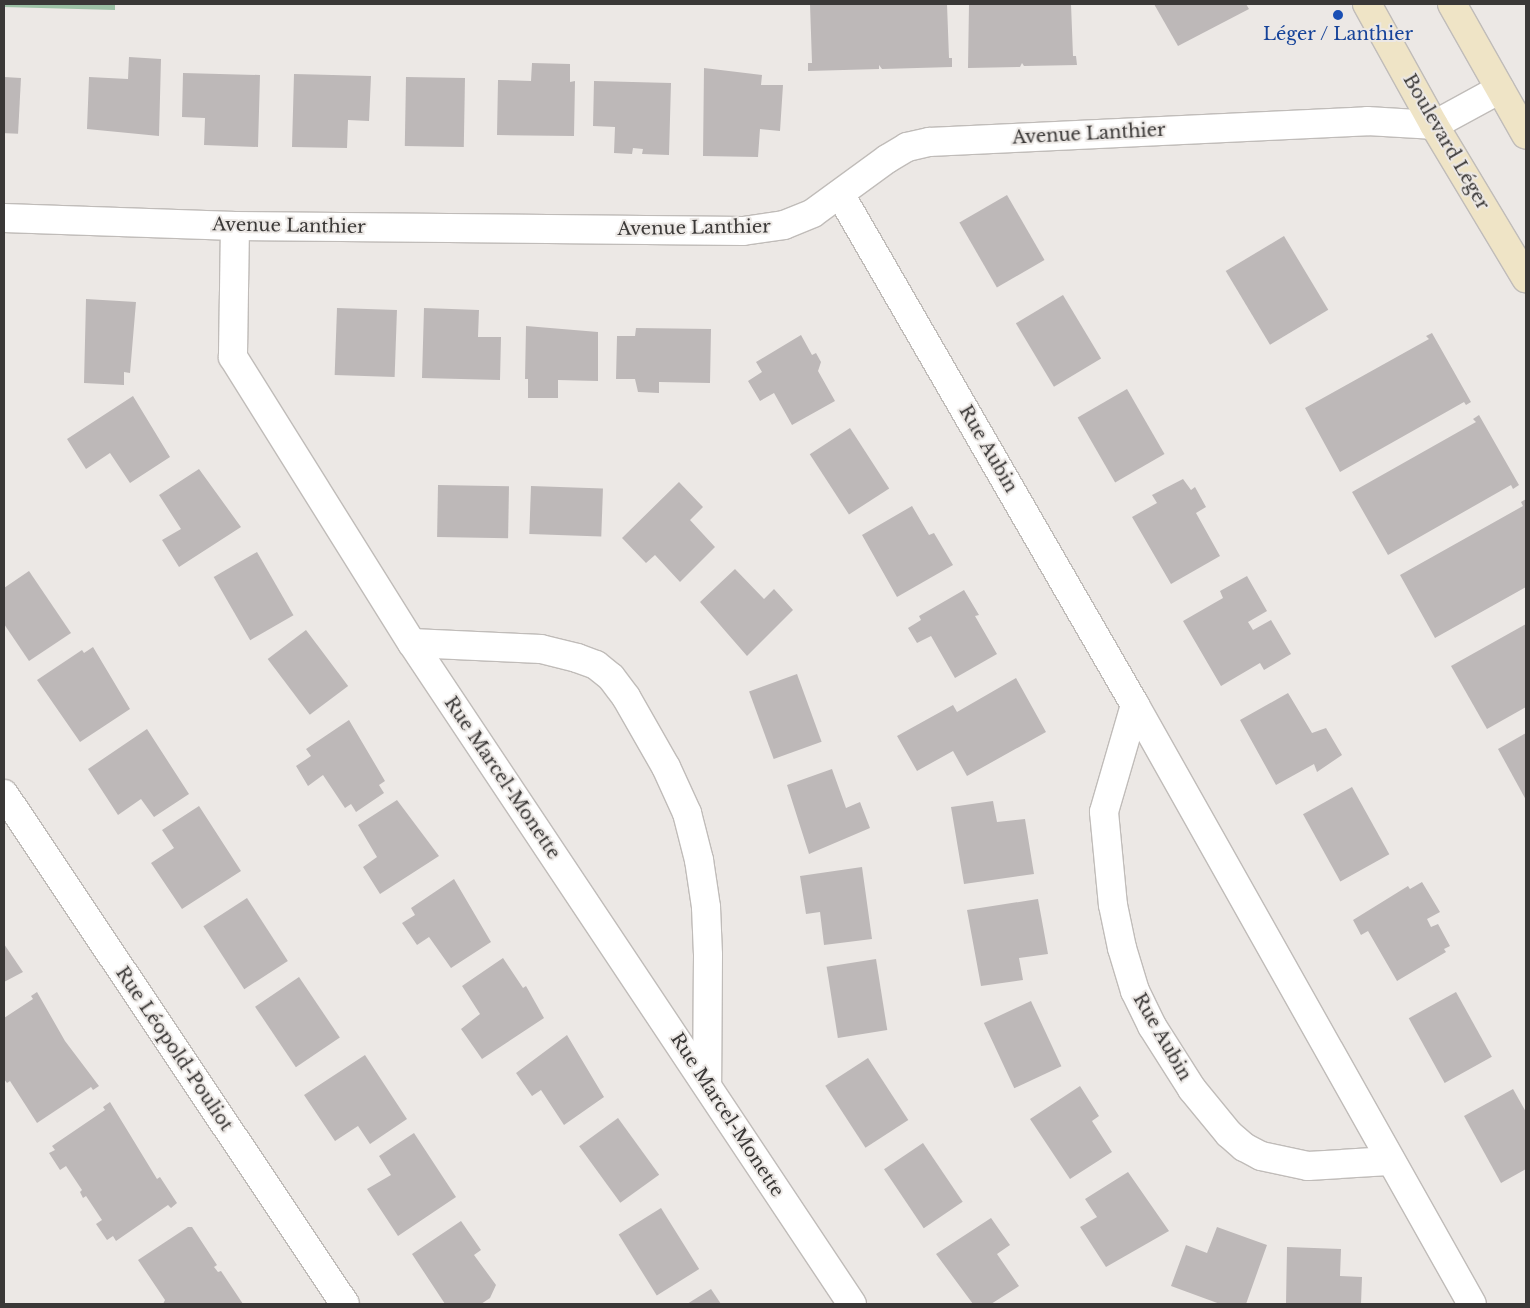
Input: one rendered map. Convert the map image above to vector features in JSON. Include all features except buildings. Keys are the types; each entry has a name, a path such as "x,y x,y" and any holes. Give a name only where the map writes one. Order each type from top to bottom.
{"main road":[{"name":"Boulevard Léger","path":"1367,4 1434,125 1526,278"},
{"path":"1452,4 1526,134"}],"street":[{"path":"1434,125 1500,89"},
{"name":"Avenue Lanthier","path":"4,218 235,226 743,230 784,226 813,213 887,158 907,147 928,142 1367,121 1434,125"},
{"name":"Rue Aubin","path":"840,194 1135,705 1389,1162 1472,1304"},
{"name":"Rue Marcel-Monette","path":"235,226 234,357 412,643 852,1304"},
{"path":"412,643 541,649 577,658 596,665 611,677 626,697 666,767 684,805 699,860 706,907 708,954 707,1085"},
{"name":"Rue Aubin","path":"1135,705 1104,812 1107,859 1120,939 1135,991 1152,1026 1192,1089 1229,1134 1244,1147 1261,1156 1308,1166 1389,1162"},
{"name":"Rue Léopold-Pouliot","path":"4,794 345,1304"}],"green space":[{"path":"4,4 115,4 115,10 4,7"}],"place":[{"name":"Léger / Lanthier","path":"1338,15"}]}
